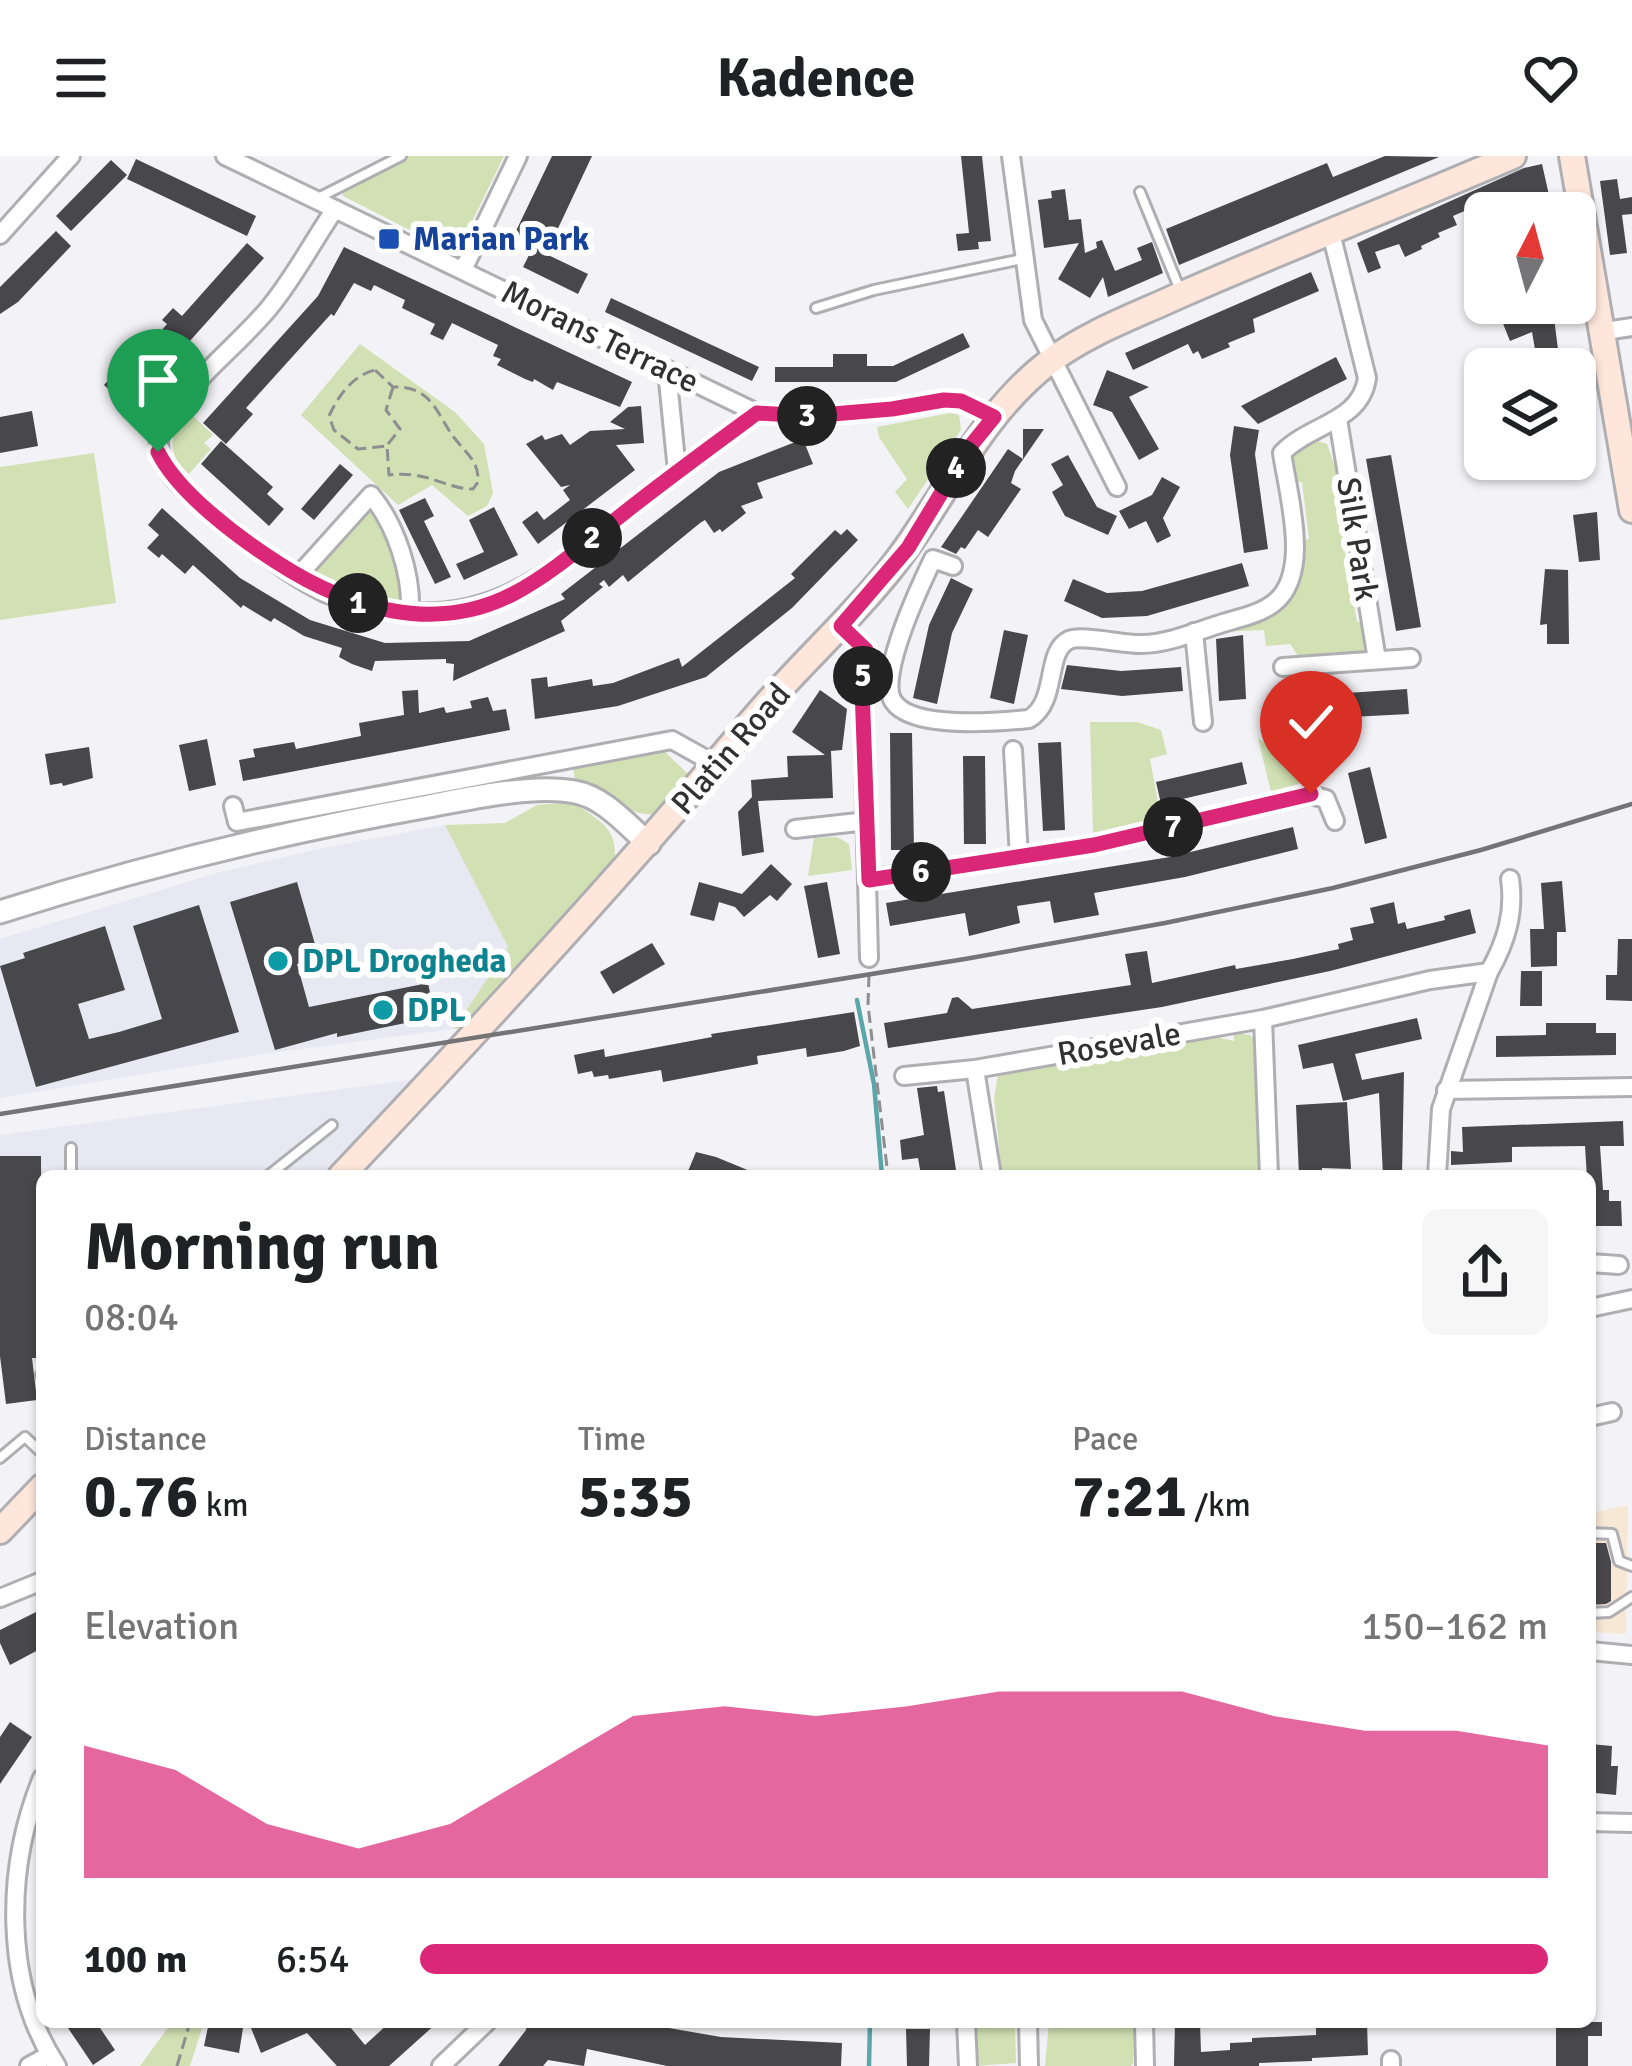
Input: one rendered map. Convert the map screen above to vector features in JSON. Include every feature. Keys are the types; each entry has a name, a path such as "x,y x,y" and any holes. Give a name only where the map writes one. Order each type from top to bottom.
{"main road":[{"name":"Platin Road","path":"347,1170 649,844 757,715 841,626 908,548 968,449 1052,359 1108,327 1513,156"},
{"path":"1572,156 1599,332 1624,422 1632,510"},
{"path":"0,1531 36,1493"}],"street":[{"path":"0,235 71,156"},
{"name":"Morans Terrace","path":"225,156 757,413 809,416 944,400 961,401 994,417"},
{"path":"463,271 518,156"},
{"path":"1011,156 1034,320 1117,487"},
{"path":"334,209 271,307 174,410 161,431 158,452 167,470 219,518 322,591 371,608 426,616 510,596 554,568 757,413"},
{"path":"1331,233 1367,378 1357,406 1338,419"},
{"path":"1599,332 1632,327"},
{"path":"667,371 677,471"},
{"name":"Silk Park","path":"953,566 933,559 909,609 889,688 893,702 905,712 959,723 1029,719 1045,706 1058,650 1067,640 1150,644 1260,612 1289,586 1296,568 1282,453 1298,436 1338,419 1377,660"},
{"path":"298,576 371,495 393,532 411,592 410,613"},
{"path":"841,626 866,650 862,688 869,958"},
{"path":"1194,632 1203,722"},
{"path":"1283,668 1411,658"},
{"path":"0,912 139,868 672,740 717,764"},
{"path":"1013,750 1019,857"},
{"path":"233,806 237,822 453,791 572,791 603,805 649,844"},
{"path":"869,880 1094,845 1311,794 1326,799 1335,821"},
{"path":"795,829 867,821"},
{"path":"1437,1170 1438,1126 1446,1090 1502,948 1512,913 1510,879"},
{"name":"Rosevale","path":"904,1076 975,1069 1263,1019 1430,980 1489,972"},
{"path":"1263,1019 1269,1170"},
{"path":"975,1069 991,1170"},
{"path":"1446,1090 1632,1088"},
{"path":"1596,1263 1619,1265"},
{"path":"1596,1307 1632,1299"},
{"path":"1596,1416 1612,1412"},
{"path":"0,1598 36,1583"},
{"path":"1596,1652 1632,1655"},
{"path":"36,1799 8,1900 23,1989 36,2020"},
{"path":"1596,1822 1632,1823"},
{"path":"29,2066 53,2060 39,2028"},
{"path":"455,2062 482,2028"},
{"path":"967,2028 968,2066"},
{"path":"1028,2028 1029,2066"},
{"path":"1144,2028 1145,2066"}],"lane":[{"path":"315,199 401,156"},
{"path":"1140,192 1182,295"},
{"path":"816,308 874,290 1022,259"},
{"path":"276,1170 332,1125"},
{"path":"71,1148 71,1170"},
{"path":"0,1458 26,1437 36,1447"},
{"path":"1596,1533 1612,1534 1618,1561 1632,1566"},
{"path":"1596,1613 1609,1612 1632,1597"}],"path":[{"path":"387,446 358,449 334,430 328,416 364,372 375,370 393,386 409,386 440,409 454,439 473,459 478,482 467,491 429,475 388,475 387,446 400,429 386,410 393,386"},
{"path":"869,958 868,1005 887,1170"},
{"path":"177,2066 188,2028"}],"shaded area":[{"path":"445,825 508,947 454,1029 271,1053 0,1098 0,939 217,873"},
{"path":"423,1078 329,1170 36,1170 36,1361 0,1362 0,1135"},
{"path":"1628,1505 1626,1634 1596,1632 1596,1512"}],"green space":[{"path":"408,156 504,156 463,240 450,246 437,244 343,196 343,189"},
{"path":"360,344 455,412 484,444 493,493 487,506 468,516 432,485 398,505 301,415"},
{"path":"189,412 213,435 204,443 211,449 189,474 176,458 172,443"},
{"path":"959,415 961,430 908,509 895,492 907,479 877,427"},
{"path":"1304,442 1327,444 1338,475 1332,477 1342,535 1348,535 1350,545 1344,547 1357,622 1363,622 1366,645 1362,654 1300,659 1290,644 1266,646 1264,630 1218,632 1284,605 1301,580 1303,540 1309,539 1302,482 1295,482 1292,456"},
{"path":"94,453 116,603 0,620 0,467"},
{"path":"374,506 384,520 407,592 402,601 351,589 311,569 363,508"},
{"path":"1090,722 1137,722 1161,730 1167,754 1150,759 1161,819 1093,834"},
{"path":"1258,738 1291,752 1327,746 1334,773 1271,792"},
{"path":"665,752 688,774 653,814 633,811 575,779 573,769"},
{"path":"572,802 610,833 614,862 468,1028 454,1029 508,947 445,825 505,823 537,805"},
{"path":"837,837 849,844 852,870 808,876 814,838"},
{"path":"1234,1032 1256,1041 1258,1170 1001,1170 994,1098 998,1074 1212,1036 1234,1041"},
{"path":"168,2028 202,2028 190,2066 140,2066"},
{"path":"977,2028 1015,2028 1016,2063 975,2066"},
{"path":"1048,2028 1134,2028 1131,2066 1045,2066"}],"building":[{"path":"552,156 592,156 546,254 588,274 578,294 523,267 535,243 515,233"},
{"path":"961,156 982,156 991,241 978,242 979,249 958,251 956,234 969,233"},
{"path":"1385,156 1439,157 1179,265 1166,229 1327,163 1333,177"},
{"path":"136,159 256,216 247,236 127,179"},
{"path":"111,160 127,175 71,231 56,216"},
{"path":"1542,164 1548,192 1471,192"},
{"path":"1617,179 1620,199 1632,197 1632,214 1622,215 1627,253 1610,255 1600,181"},
{"path":"1065,189 1069,220 1081,219 1085,253 1102,240 1115,271 1142,260 1137,248 1152,242 1163,273 1108,297 1103,277 1090,298 1058,279 1079,243 1044,248 1038,200"},
{"path":"1464,195 1464,211 1453,216 1457,225 1405,257 1399,244 1375,252 1381,268 1368,273 1357,243"},
{"path":"56,231 71,246 18,302 0,314 0,287"},
{"path":"247,243 264,258 130,408 104,385 138,348 143,352 167,324 162,320 173,308 182,316"},
{"path":"344,247 632,382 620,407 557,382 553,390 525,379 497,365 501,359 493,356 498,345 452,323 443,340 430,334 435,324 402,308 405,300 374,285 371,291 354,283 334,316 246,408 253,414 226,444 203,423 318,296"},
{"path":"1311,272 1319,291 1253,319 1255,332 1228,343 1230,347 1202,359 1188,344 1133,370 1125,353"},
{"path":"611,298 759,367 752,381 605,312"},
{"path":"1503,324 1555,324 1558,348 1535,348 1532,332 1510,341"},
{"path":"963,333 970,347 896,382 775,382 775,367 833,367 833,354 867,354 867,366 893,366"},
{"path":"1336,357 1347,379 1258,424 1241,406"},
{"path":"1107,370 1149,387 1129,397 1159,449 1139,460 1112,412 1093,405"},
{"path":"641,406 644,443 616,445 635,470 538,544 522,522 537,511 544,520 570,500 563,490 570,485 561,487 526,444 542,435 545,440 562,434 570,445 590,431 625,429 610,422 628,407"},
{"path":"32,411 38,446 0,453 0,417"},
{"path":"1234,426 1259,430 1255,454 1268,549 1244,553 1230,455"},
{"path":"1023,429 1044,429 1015,471 1011,483 1021,489 988,537 978,530 956,554 941,547 1008,449 1023,459"},
{"path":"803,439 813,464 757,483 763,498 741,506 746,513 722,532 714,533 705,520 628,582 623,575 609,587 604,580 599,584 603,587 561,621 565,631 453,681 454,664 446,659 375,661 372,671 352,664 339,657 342,648 241,608 193,565 185,574 147,548 159,535 148,525 162,508 240,578 310,620 385,643 469,641 565,599 561,594 719,472"},
{"path":"221,441 273,487 267,494 284,509 269,526 201,464"},
{"path":"1068,455 1097,507 1117,516 1108,535 1065,516 1052,492 1063,485 1051,464"},
{"path":"1391,455 1421,627 1396,631 1366,459"},
{"path":"340,464 353,475 314,520 301,509"},
{"path":"1162,477 1180,487 1163,518 1171,536 1157,543 1146,521 1129,529 1119,511 1152,495"},
{"path":"425,498 434,516 424,521 451,577 435,584 399,510"},
{"path":"494,507 518,555 464,580 456,564 484,552 469,520"},
{"path":"1597,512 1600,560 1579,562 1573,515"},
{"path":"847,529 858,540 792,608 706,677 618,706 535,719 531,679 547,677 548,687 592,679 593,686 679,658 682,667 795,578 791,574 835,530 841,535"},
{"path":"1242,563 1249,586 1147,616 1102,618 1064,601 1073,579 1107,593 1142,591"},
{"path":"1545,569 1568,570 1569,644 1547,644 1547,624 1540,625"},
{"path":"951,578 973,589 952,633 937,704 913,698 929,625"},
{"path":"1004,630 1028,635 1014,704 990,698"},
{"path":"1243,635 1246,699 1219,701 1216,639"},
{"path":"1067,665 1121,671 1181,667 1183,691 1122,696 1061,689"},
{"path":"1407,689 1409,714 1273,721 1272,698"},
{"path":"418,690 419,713 444,707 446,713 472,708 470,701 488,697 493,711 506,709 510,730 243,781 239,760 255,757 253,749 294,742 296,749 361,736 359,723 404,715 402,691"},
{"path":"820,690 847,709 842,750 831,751 833,798 758,801 764,852 742,856 738,812 752,797 751,780 788,777 787,756 825,755 792,732"},
{"path":"890,733 912,733 914,850 891,850"},
{"path":"207,739 216,785 189,791 179,745"},
{"path":"1061,742 1065,830 1043,831 1038,743"},
{"path":"89,747 93,778 50,785 45,754"},
{"path":"963,756 985,756 986,844 964,844"},
{"path":"1242,762 1247,784 1161,804 1156,782"},
{"path":"1370,767 1387,838 1365,844 1348,773"},
{"path":"1293,827 1298,849 1094,893 1099,915 1054,923 1050,901 1017,906 1020,923 969,936 965,913 890,926 886,903 1170,857"},
{"path":"771,864 792,884 777,901 770,895 744,917 735,907 719,902 714,921 690,915 699,882 742,894"},
{"path":"1562,881 1566,932 1557,932 1557,966 1531,967 1530,929 1544,929 1541,883"},
{"name":"DPL Drogheda","path":"297,882 319,958 297,964 309,1007 428,983 435,1017 337,1037 337,1033 275,1050 230,902"},
{"path":"827,882 840,954 818,958 804,886"},
{"path":"1394,902 1398,924 1405,922 1407,929 1470,909 1476,933 1162,1007 888,1048 884,1023 947,1013 952,998 958,997 972,1009 1131,985 1125,954 1147,951 1152,983 1235,965 1236,969 1293,959 1339,949 1338,944 1353,940 1350,928 1374,923 1370,908"},
{"path":"199,905 239,1032 36,1087 0,966 25,958 23,953 105,926 125,990 78,1004 89,1039 162,1019 133,926"},
{"path":"1618,939 1632,939 1632,1001 1606,1000 1606,975 1617,975"},
{"path":"652,943 665,964 613,994 600,972"},
{"path":"1521,971 1542,971 1542,1006 1520,1006"},
{"path":"854,1012 860,1046 807,1057 806,1048 757,1056 758,1064 663,1082 661,1070 609,1079 608,1075 594,1077 592,1071 578,1074 574,1055 604,1049 605,1057 711,1034"},
{"path":"1417,1018 1422,1039 1355,1054 1362,1080 1404,1072 1402,1170 1383,1170 1379,1093 1343,1101 1333,1063 1303,1069 1298,1045"},
{"path":"1546,1023 1596,1023 1596,1033 1616,1033 1616,1055 1496,1057 1496,1036 1546,1035"},
{"path":"937,1086 938,1092 944,1091 956,1170 920,1170 918,1158 902,1160 900,1140 924,1135 917,1088"},
{"path":"1347,1102 1351,1169 1299,1170 1296,1105"},
{"path":"1623,1121 1624,1146 1600,1146 1603,1190 1609,1190 1609,1201 1621,1201 1622,1226 1596,1226 1596,1170 1586,1170 1585,1146 1512,1147 1512,1162 1451,1165 1451,1151 1463,1152 1462,1127"},
{"path":"696,1152 747,1170 688,1170"},
{"path":"0,1156 41,1156 41,1170 36,1170 36,1358 32,1358 36,1400 6,1404 0,1356"},
{"path":"1596,1543 1606,1543 1611,1562 1611,1601 1596,1605"},
{"path":"36,1612 36,1651 10,1665 0,1630"},
{"path":"10,1722 32,1737 0,1784 0,1737"},
{"path":"1596,1745 1612,1746 1611,1766 1618,1766 1616,1795 1596,1793"},
{"path":"1596,2022 1602,2022 1602,2036 1588,2036 1588,2066 1556,2066 1556,2028 1596,2028"},
{"path":"68,2028 100,2028 115,2050 93,2065"},
{"path":"208,2028 243,2028 239,2053 204,2046"},
{"path":"251,2028 351,2028 365,2045 383,2028 431,2028 389,2066 337,2066 307,2033 261,2053"},
{"path":"669,2028 721,2037 842,2043 841,2066 667,2066 587,2049 584,2066 548,2060 543,2066 498,2066 526,2030"},
{"path":"1175,2028 1200,2028 1201,2052 1230,2050 1230,2043 1252,2042 1252,2038 1316,2035 1316,2028 1367,2028 1368,2055 1259,2066 1174,2066"},
{"path":"906,2029 930,2029 929,2066 907,2066"}],"waterway":[{"path":"857,1000 874,1084 881,1170"},
{"path":"869,2066 870,2028"}],"railway":[{"path":"0,1114 1165,923 1333,888 1632,804"}],"place":[{"name":"Marian Park","path":"389,239"},
{"name":"DPL Drogheda","path":"278,961"},
{"name":"DPL","path":"383,1010"}],"route":[{"path":"158,452 167,470 219,518 322,591 371,608 426,616 510,596 554,568 757,413 809,416 961,401 994,417 968,449 908,548 841,626 866,650 862,688 869,880 1094,845 1311,794"}]}
